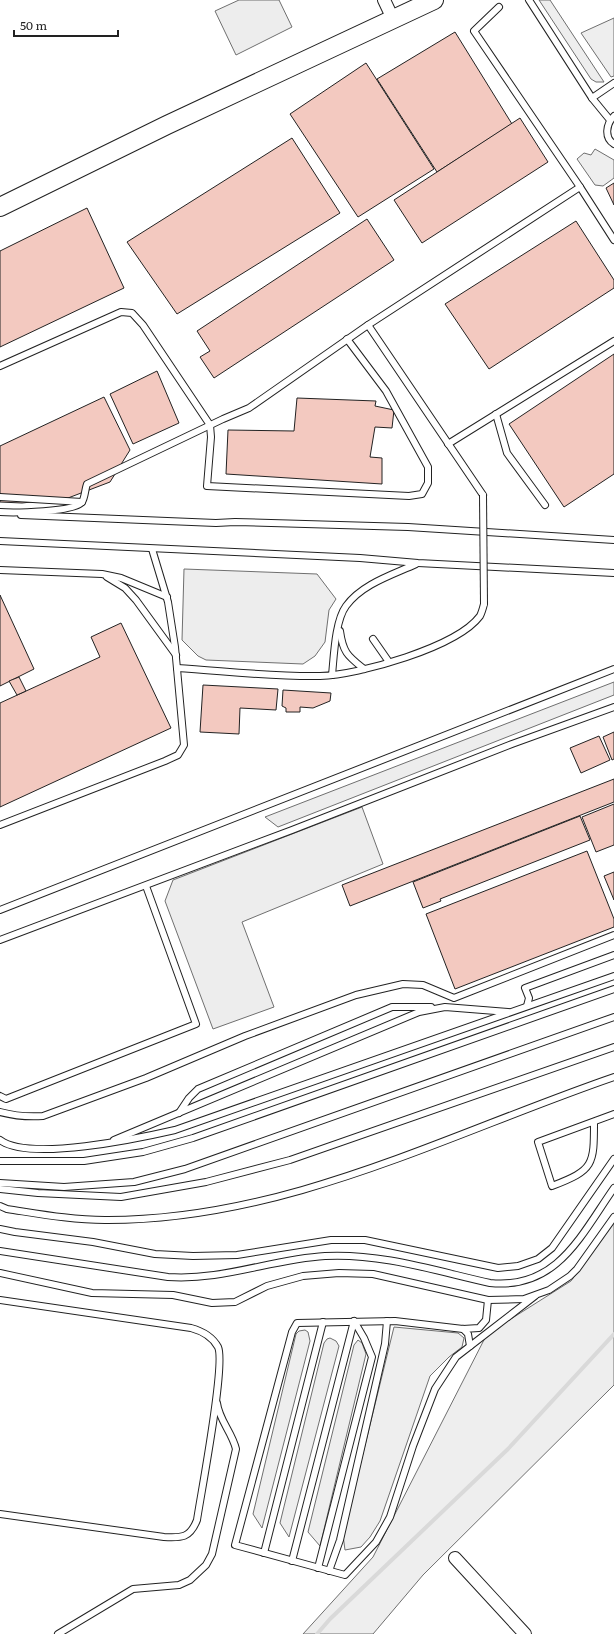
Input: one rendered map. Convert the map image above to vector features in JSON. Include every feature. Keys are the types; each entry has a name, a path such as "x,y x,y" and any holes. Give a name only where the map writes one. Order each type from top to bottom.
{"street":[{"path":"384,0 393,19"},
{"path":"0,207 167,125 434,0"},
{"path":"455,1558 525,1634"}],"lane":[{"path":"529,0 592,98 612,118 606,130 610,142 614,144"},
{"path":"499,7 474,31 580,186 614,240"},
{"path":"592,98 614,83"},
{"path":"9,513 78,506 82,502 87,484 249,408 347,339 580,186"},
{"path":"0,366 121,312 132,313 143,325 210,425 211,437 207,486 409,496 422,494 428,483 428,467 386,391 347,339"},
{"path":"177,668 290,675 332,675 364,669 421,652 457,635 475,622 481,614 484,604 483,495 368,325"},
{"path":"448,444 614,341"},
{"path":"496,414 507,453 545,505"},
{"path":"0,497 82,502"},
{"path":"0,512 29,516 216,524 235,522 408,527 614,540"},
{"path":"0,541 360,558 418,563 614,573"},
{"path":"0,825 166,761 178,755 184,745 176,655 167,597 152,549"},
{"path":"332,675 339,622 345,606 362,589 418,563"},
{"path":"0,570 102,574 121,578 167,597"},
{"path":"102,574 125,588 136,600 176,655"},
{"path":"339,622 342,646 351,658 364,669"},
{"path":"373,639 389,662"},
{"path":"0,910 614,669"},
{"path":"0,940 146,886 512,744 614,707"},
{"path":"0,1096 6,1099 196,1024 146,886"},
{"path":"0,1112 14,1116 43,1116 146,1078 245,1036 356,994 402,984 423,985 454,998 614,935"},
{"path":"527,1006 529,998 525,988 614,955"},
{"path":"0,1140 4,1143 29,1148 54,1149 103,1144 175,1130 614,976"},
{"path":"0,1161 84,1161 143,1152 193,1138 614,989"},
{"path":"179,1113 189,1098 198,1089 392,1007 444,1007 511,1012"},
{"path":"103,1144 419,1012 444,1007"},
{"path":"0,1184 64,1186 134,1182 185,1170 614,1018"},
{"path":"0,1189 38,1194 121,1197 206,1182 290,1160 614,1047"},
{"path":"0,1206 7,1209 63,1218 105,1220 173,1217 234,1207 280,1196 364,1171 567,1093 614,1077"},
{"path":"594,1122 594,1145 592,1159 588,1167 574,1178 552,1186 538,1142 614,1114"},
{"path":"0,1229 93,1242 155,1254 192,1256 237,1255 331,1240 365,1240 498,1268 518,1266 538,1259 552,1248 614,1159"},
{"path":"0,1251 160,1276 187,1278 212,1276 324,1256 379,1258 490,1283 505,1284 522,1282 539,1276 554,1266 567,1254 614,1188"},
{"path":"488,1300 486,1320 479,1328 463,1329 387,1321 297,1323 292,1332 235,1545 345,1575 376,1542 390,1517 413,1446 435,1389 456,1357 535,1296 559,1284 578,1269 614,1217"},
{"path":"0,1273 92,1293 172,1295 212,1303 235,1302 268,1286 303,1276 339,1273 373,1274 488,1300 518,1300 535,1296"},
{"path":"0,1300 191,1328 204,1332 218,1347 220,1357 216,1397 197,1520 193,1530 184,1537 164,1537 0,1514"},
{"path":"292,1561 354,1321"},
{"path":"318,1568 372,1357 364,1338 354,1321"},
{"path":"329,1571 340,1540 386,1344 387,1321"},
{"path":"264,1553 323,1322"},
{"path":"463,1329 468,1334 470,1346"},
{"path":"58,1634 133,1589 179,1585 190,1580 206,1565 212,1554 236,1449 234,1438 218,1408 216,1397"}],"shaded area":[{"path":"239,0 279,0 292,27 236,55 215,11"},
{"path":"539,0 550,0 604,82 596,82 591,79"},
{"path":"614,18 614,76 611,77 581,33"},
{"path":"595,149 614,160 614,178 603,186 595,185 577,159 584,153 591,155"},
{"path":"184,569 317,574 336,599 329,610 325,642 315,656 303,664 206,660 198,656 182,640"},
{"path":"614,682 614,695 278,827 265,817"},
{"path":"362,807 383,864 242,922 274,1007 213,1029 165,901 173,880"},
{"path":"614,1221 614,1385 423,1575 373,1634 303,1634 373,1557 487,1334 571,1281"},
{"path":"394,1327 458,1333 464,1338 462,1347 449,1357 430,1376 380,1521 370,1537 361,1547 345,1550 343,1535"},
{"path":"305,1330 308,1332 310,1341 262,1528 253,1514 296,1334 299,1331"},
{"path":"330,1338 336,1341 339,1346 289,1537 280,1523 324,1343"},
{"path":"358,1340 362,1343 366,1354 320,1546 308,1532 354,1345"}],"building":[{"path":"455,32 512,124 437,172 377,79"},
{"path":"366,63 434,169 358,217 290,114"},
{"path":"520,118 548,162 422,243 394,200"},
{"path":"292,138 340,213 177,314 127,242"},
{"path":"614,183 614,205 606,188"},
{"path":"87,208 124,288 0,347 0,251"},
{"path":"367,219 394,260 214,378 200,357 210,351 197,331"},
{"path":"576,221 614,280 614,288 489,369 445,304"},
{"path":"614,354 614,474 564,507 509,424"},
{"path":"157,371 179,423 133,444 110,394"},
{"path":"104,397 130,450 110,482 68,498 22,503 0,502 0,446"},
{"path":"297,398 376,401 375,406 394,410 392,428 375,427 370,457 382,458 382,484 226,474 228,430 294,431"},
{"path":"0,595 34,669 0,686"},
{"path":"121,623 171,728 0,807 0,703 100,657 91,637"},
{"path":"19,677 26,691 17,695 9,681"},
{"path":"203,685 278,689 276,710 240,708 239,734 200,732"},
{"path":"283,690 331,693 330,701 313,708 300,707 300,712 286,712 286,708 282,706"},
{"path":"614,732 614,759 612,760 603,737"},
{"path":"599,736 610,760 581,773 570,748"},
{"path":"614,779 614,802 350,906 342,885"},
{"path":"614,804 614,845 596,852 582,817"},
{"path":"580,816 590,840 440,899 441,901 423,908 413,882"},
{"path":"587,851 614,919 614,927 455,989 426,914"},
{"path":"614,872 614,900 604,876"}],"waterway":[{"path":"317,1634 330,1619 508,1449 614,1334"}]}
